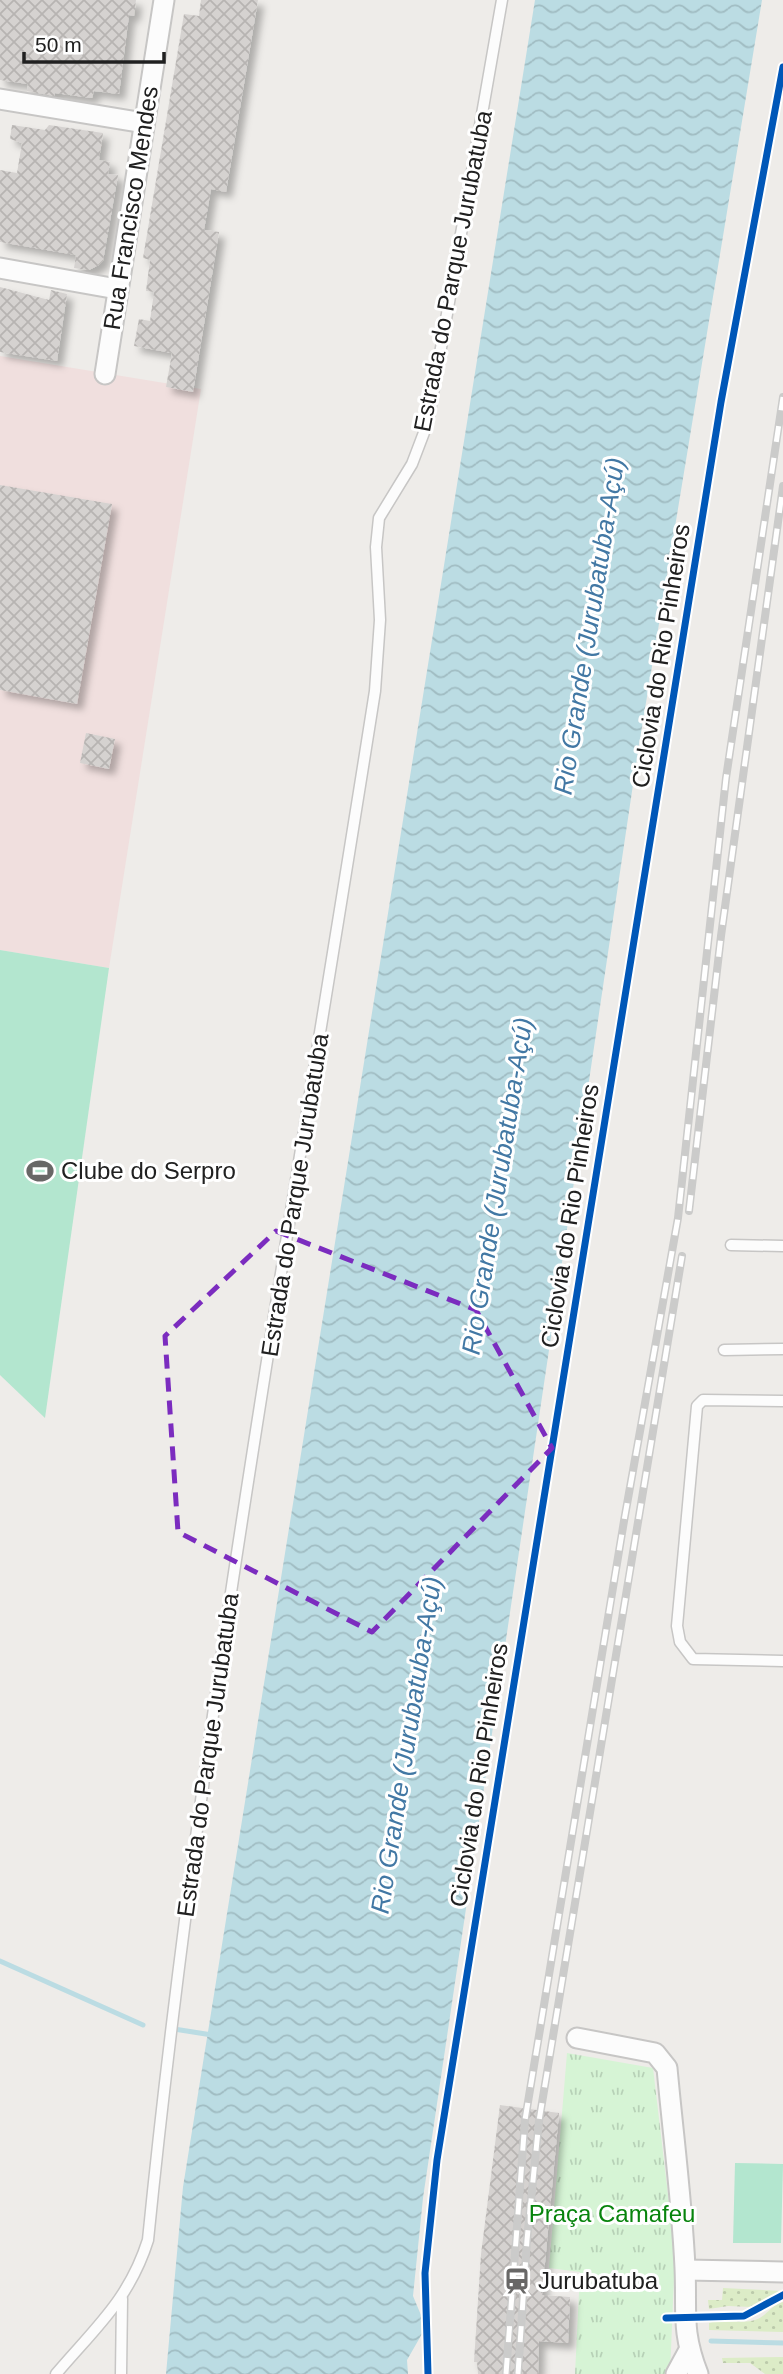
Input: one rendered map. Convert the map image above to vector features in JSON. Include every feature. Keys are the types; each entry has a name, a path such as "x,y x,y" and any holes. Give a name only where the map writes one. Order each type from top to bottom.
{"street":[{"name":"Rua Francisco Mendes","path":"105,374 164,0"},
{"path":"0,100 144,123"},
{"path":"0,268 117,289"},
{"path":"577,2038 654,2053 667,2068 685,2270 683,2319 688,2352 698,2374"},
{"path":"685,2270 783,2272"},
{"path":"676,2374 688,2352"}],"lane":[{"name":"Estrada do Parque Jurubatuba","path":"56,2374 122,2299 138,2273 148,2240 170,2017 232,1583 375,691 380,620 376,547 379,518 412,464 428,422 502,0"},
{"path":"731,1245 783,1246"},
{"path":"724,1350 783,1349"},
{"path":"783,1401 703,1400 697,1406 677,1626 680,1642 694,1659 783,1661"},
{"path":"121,2374 122,2299"}],"highlighted area":[{"path":"276,1231 476,1310 552,1448 372,1632 178,1532 165,1336"}],"shaded area":[{"path":"0,356 201,389 109,968 0,950"}],"green space":[{"name":"Clube do Serpro","path":"0,950 109,968 45,1418 0,1375"},
{"name":"Praça Camafeu","path":"567,2053 653,2068 675,2254 670,2374 575,2374 580,2272 549,2268"},
{"path":"735,2163 783,2164 781,2243 733,2243"},
{"path":"723,2288 783,2291 751,2307 709,2309 708,2300 722,2300"},
{"path":"783,2302 783,2332 709,2330 709,2323 716,2321 755,2320"},
{"path":"783,2357 783,2374 765,2374 750,2363 723,2363 722,2358"}],"water":[{"name":"Rio Grande (Jurubatuba-Açú)","path":"535,0 762,0 638,751 423,2198 413,2296 426,2327 407,2360 408,2374 166,2374 183,2187"}],"building":[{"path":"0,0 136,0 134,16 129,15 119,94 94,91 92,98 55,93 54,96 27,91 28,84 0,80"},
{"path":"201,0 258,0 226,192 211,189 204,230 219,232 193,392 166,387 172,353 134,346 139,319 150,321 154,292 146,291 150,260 143,258 184,14 199,16"},
{"path":"12,125 45,130 49,125 103,133 99,160 110,162 108,174 118,175 103,261 99,265 89,270 74,268 76,255 0,242 0,170 17,173 22,143 10,139"},
{"path":"0,287 49,300 51,290 67,294 57,361 0,352"},
{"path":"0,485 112,504 77,704 0,690"},
{"path":"86,733 115,739 109,769 80,763"},
{"path":"500,2105 559,2113 542,2295 570,2297 568,2343 539,2341 538,2374 478,2374 477,2362 474,2362 481,2254"}],"waterway":[{"path":"0,1961 143,2025"},
{"path":"174,2029 212,2035"},
{"path":"711,2341 783,2343"}],"railway":[{"path":"506,2374 525,2120 624,1521 678,1218 726,778 783,397"},
{"path":"689,1211 721,936 783,486"},
{"path":"518,2374 527,2240 539,2121 682,1256"}],"cycle path":[{"name":"Ciclovia do Rio Pinheiros","path":"428,2374 425,2273 437,2160 721,402 783,67"},
{"path":"666,2318 744,2316 783,2295"}],"place":[{"name":"Clube do Serpro","path":"40,1171"},
{"name":"Jurubatuba","path":"517,2281"}]}
